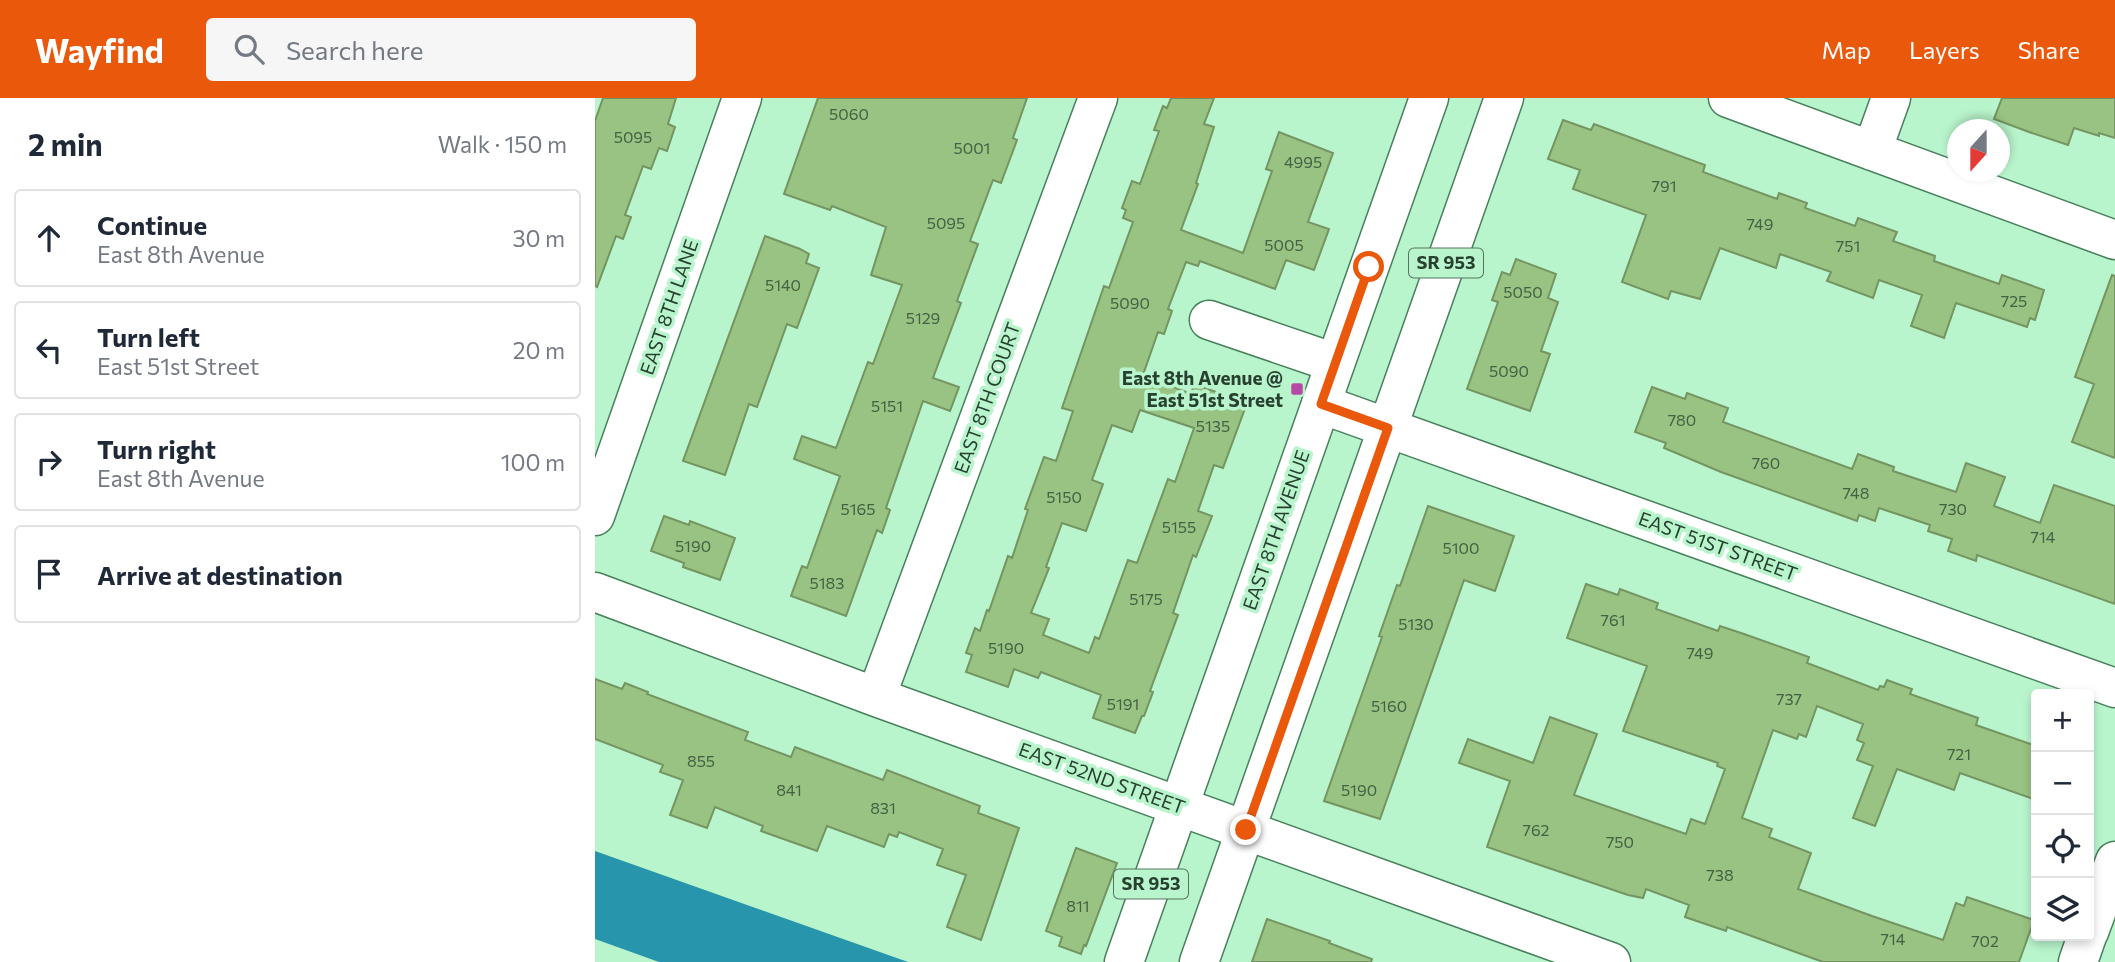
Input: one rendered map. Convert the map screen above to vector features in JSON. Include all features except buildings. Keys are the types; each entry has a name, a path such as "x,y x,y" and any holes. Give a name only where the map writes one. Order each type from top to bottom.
{"street":[{"name":"EAST 8TH LANE","path":"595,516 742,98"},
{"name":"EAST 8TH COURT","path":"876,697 1098,98"},
{"name":"EAST 8TH AVENUE","path":"1124,962 1429,98"},
{"name":"SR 953","path":"1199,962 1504,98"},
{"path":"1728,98 1792,109 1872,151 2115,240"},
{"path":"1872,151 1891,98"},
{"path":"1209,320 1335,363"},
{"name":"EAST 51ST STREET","path":"1321,404 2115,688"},
{"name":"EAST 52ND STREET","path":"595,592 876,697 1611,962"},
{"path":"2094,918 2115,861"},
{"path":"2078,962 2086,941"}],"water":[{"path":"595,851 908,962 659,962 595,939"}],"place":[{"name":"East 8th Avenue @ East 51st Street","path":"1297,389"}],"route":[{"path":"1246,830 1388,428 1321,404 1369,267"}]}
